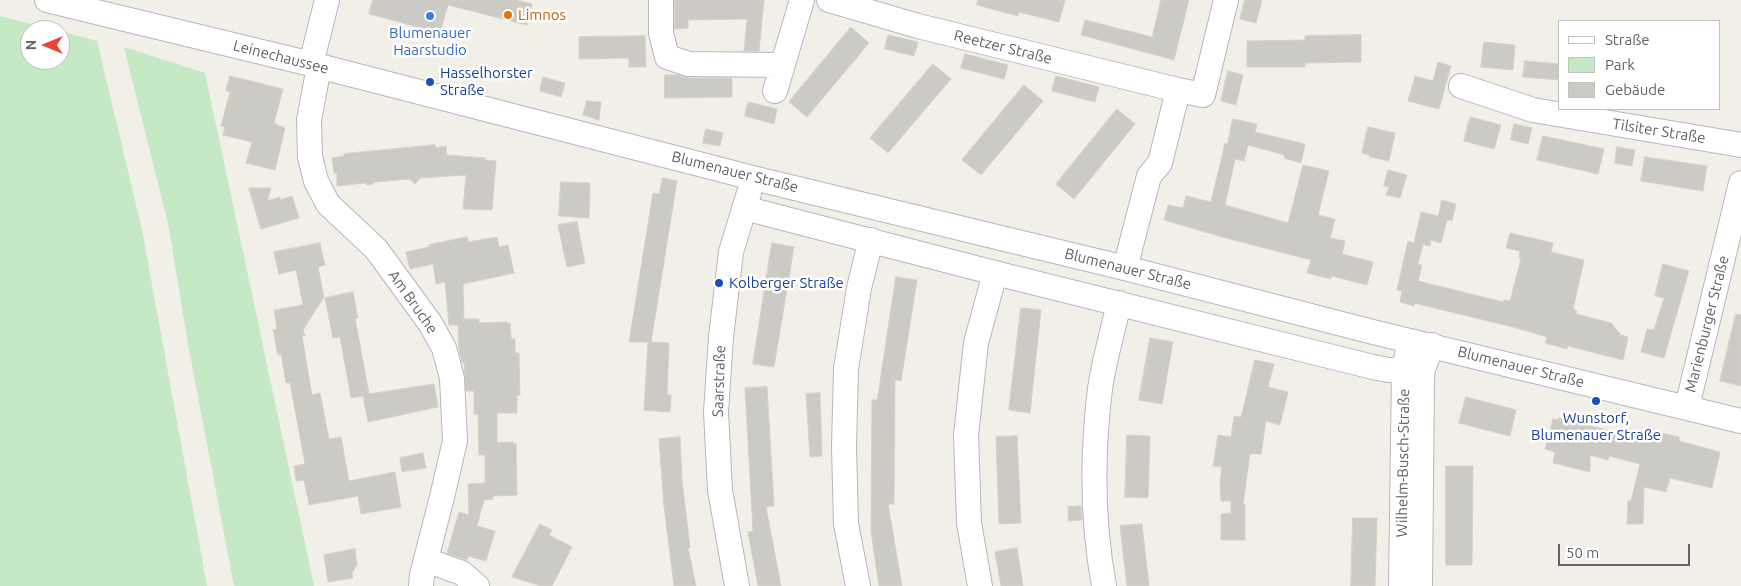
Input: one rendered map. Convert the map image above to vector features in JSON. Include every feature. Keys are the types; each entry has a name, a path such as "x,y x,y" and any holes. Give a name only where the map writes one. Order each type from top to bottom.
{"street":[{"name":"Leinechaussee","path":"47,0 516,115"},
{"path":"315,65 326,0"},
{"path":"661,0 661,33 667,58 689,64 782,65"},
{"path":"775,91 802,0"},
{"name":"Reetzer Straße","path":"829,0 918,26 1203,95 1226,0"},
{"name":"Am Bruche","path":"315,65 309,120 310,157 316,181 328,204 376,249 430,323 444,348 452,378 455,440 421,586"},
{"name":"Tilsiter Straße","path":"1461,86 1533,110 1741,145"},
{"path":"1125,268 1149,176 1160,164 1178,90"},
{"name":"Blumenauer Straße","path":"516,115 754,178 1741,421"},
{"name":"Saarstraße","path":"737,586 720,490 716,412 720,337 731,252 754,178"},
{"name":"Marienburger Straße","path":"1687,407 1741,183"},
{"path":"744,208 995,273 1388,370 1404,370"},
{"path":"858,586 846,524 844,447 846,379 859,288 871,240"},
{"path":"980,586 969,523 966,435 976,343 995,273"},
{"path":"1104,586 1095,517 1094,462 1100,388 1119,303"},
{"name":"Wilhelm-Busch-Straße","path":"1401,586 1404,370 1405,362 1422,342"},
{"name":"Wilhelm-Busch-Straße","path":"1420,586 1422,342"},
{"path":"426,560 462,572 477,586"}],"green space":[{"path":"0,16 20,21 20,70 70,70 70,34 97,41 142,230 207,586 0,586"},
{"path":"124,47 205,73 314,586 234,586 188,344 168,223"}],"building":[{"path":"373,0 516,0 532,4 527,25 448,5 440,33 369,14"},
{"path":"675,0 764,0 759,51 744,51 747,19 688,20 688,28 675,29"},
{"path":"978,0 1065,0 1059,22 1019,12 1018,16 977,5"},
{"path":"1161,0 1189,0 1174,60 1081,35 1085,20 1152,37"},
{"path":"1245,0 1262,0 1256,23 1240,19"},
{"path":"851,27 869,43 807,117 789,102"},
{"path":"888,35 918,42 914,56 885,49"},
{"path":"1361,35 1361,62 1305,63 1305,67 1247,67 1247,41 1305,40 1305,36"},
{"path":"645,36 646,67 629,67 629,58 579,59 579,37"},
{"path":"1484,42 1515,45 1513,70 1481,67"},
{"path":"965,54 1008,65 1004,79 961,68"},
{"path":"1525,61 1558,64 1558,80 1523,77"},
{"path":"1438,62 1451,66 1439,109 1408,101 1415,76 1433,81"},
{"path":"933,64 951,79 888,153 870,138"},
{"path":"1228,71 1243,75 1236,105 1221,101"},
{"path":"665,75 679,75 689,78 732,78 732,97 665,98"},
{"path":"230,76 283,89 274,123 285,128 275,170 246,163 252,142 223,135 225,127 221,126 230,92 226,91"},
{"path":"1056,76 1099,87 1095,102 1052,91"},
{"path":"543,77 565,83 561,97 540,91"},
{"path":"1024,85 1043,101 981,175 962,160"},
{"path":"587,101 601,102 599,120 583,115"},
{"path":"748,102 777,109 774,124 745,116"},
{"path":"1117,109 1135,124 1074,199 1056,184"},
{"path":"1470,117 1501,125 1494,149 1464,141"},
{"path":"1233,119 1257,124 1255,132 1305,144 1301,163 1284,158 1285,155 1248,145 1244,161 1235,159 1225,205 1288,223 1303,165 1329,171 1318,215 1335,219 1330,238 1345,241 1342,254 1373,262 1367,285 1332,276 1331,279 1307,273 1311,260 1164,220 1168,205 1183,208 1186,196 1211,202 1225,143 1227,144"},
{"path":"1514,124 1532,128 1528,144 1511,140"},
{"path":"1368,127 1395,133 1389,161 1370,157 1362,153"},
{"path":"706,129 723,133 720,146 703,143"},
{"path":"1543,136 1604,149 1598,174 1537,160"},
{"path":"435,145 435,148 446,146 447,155 485,158 485,160 496,161 492,210 463,209 466,175 420,178 415,184 410,179 375,182 367,185 365,183 337,186 337,173 334,173 332,158 344,156 344,154"},
{"path":"1617,147 1635,150 1632,166 1615,163"},
{"path":"1645,157 1707,166 1703,191 1641,181"},
{"path":"1388,170 1407,175 1400,198 1386,195 1389,187 1384,186"},
{"path":"663,178 677,181 651,342 669,343 667,395 671,395 670,412 644,410 648,342 629,342 653,193 659,194"},
{"path":"561,182 590,183 589,218 559,216"},
{"path":"249,188 271,188 267,201 280,197 280,200 292,196 299,218 261,229"},
{"path":"1442,200 1456,204 1452,221 1447,220 1441,243 1431,240 1430,246 1421,244 1423,245 1418,264 1422,265 1418,281 1503,302 1504,300 1510,301 1521,259 1519,258 1520,251 1506,248 1510,233 1553,243 1551,252 1584,260 1573,309 1577,311 1576,314 1611,323 1621,335 1628,337 1623,360 1568,346 1567,349 1545,343 1547,337 1513,327 1414,303 1414,306 1400,302 1402,291 1397,290 1408,241 1414,243 1421,212 1438,216"},
{"path":"577,222 585,263 567,267 558,225"},
{"path":"467,237 468,242 497,237 499,247 508,245 514,273 463,284 464,319 479,319 479,323 510,323 511,337 515,339 515,353 519,353 520,395 517,395 517,413 497,413 497,443 513,442 513,444 516,444 517,495 493,496 493,499 484,500 477,526 495,531 486,561 468,556 467,560 447,553 459,512 469,515 468,484 485,483 485,455 479,455 478,414 474,414 474,391 466,391 464,362 462,362 459,350 458,325 449,325 445,282 436,284 433,264 410,269 406,252"},
{"path":"320,243 325,265 318,267 324,297 303,330 305,336 302,336 312,395 320,393 329,439 341,437 349,481 395,472 401,507 361,514 358,496 309,505 304,480 296,481 294,466 305,464 290,383 286,383 281,354 278,355 273,330 277,329 274,310 303,305 296,270 279,274 274,252"},
{"path":"772,243 794,247 774,367 753,364"},
{"path":"1663,264 1689,271 1664,358 1641,352 1647,329 1654,330 1664,298 1655,296"},
{"path":"896,277 917,280 901,381 895,380 894,504 888,504 902,586 879,586 871,532 872,400 877,400"},
{"path":"353,292 358,318 355,318 369,394 434,384 438,407 368,422 363,396 351,398 340,337 333,338 325,298"},
{"path":"1021,308 1041,310 1030,413 1009,410"},
{"path":"1736,314 1741,315 1741,386 1720,381"},
{"path":"1150,338 1173,342 1162,404 1139,400"},
{"path":"1255,360 1274,364 1268,387 1288,392 1280,425 1266,421 1261,454 1250,454 1243,504 1245,504 1245,540 1221,540 1221,514 1231,513 1231,501 1221,501 1220,482 1222,467 1213,466 1218,435 1231,437 1234,416 1241,417"},
{"path":"767,387 774,506 766,507 781,586 758,586 748,532 753,531 745,388"},
{"path":"820,393 822,456 810,457 806,394"},
{"path":"1466,397 1516,410 1510,436 1459,423"},
{"path":"1559,418 1646,440 1648,430 1679,437 1679,441 1720,452 1712,488 1670,478 1666,492 1644,487 1643,524 1627,524 1628,501 1631,501 1640,464 1609,456 1608,460 1590,455 1590,472 1553,463 1555,452 1545,449 1553,419 1558,420"},
{"path":"1127,435 1150,436 1148,498 1125,497"},
{"path":"1017,436 1021,523 999,524 996,437"},
{"path":"680,437 682,481 690,547 688,548 696,586 674,586 664,507 659,439"},
{"path":"423,453 426,468 402,472 400,458"},
{"path":"1446,466 1473,466 1472,565 1446,565"},
{"path":"1081,506 1082,520 1068,521 1068,507"},
{"path":"1353,518 1377,518 1375,586 1351,586"},
{"path":"540,524 552,530 549,535 572,547 552,586 541,586 512,577"},
{"path":"1142,524 1149,586 1127,586 1120,526"},
{"path":"1017,548 1023,586 1001,586 995,552"},
{"path":"355,549 357,564 352,573 353,578 328,582 324,555"}],"place":[{"name":"Limnos","path":"508,15"},
{"name":"Blumenauer Haarstudio","path":"430,16"},
{"name":"Hasselhorster Straße","path":"430,82"},
{"name":"Kolberger Straße","path":"719,283"},
{"name":"Wunstorf, Blumenauer Straße","path":"1596,401"}]}
